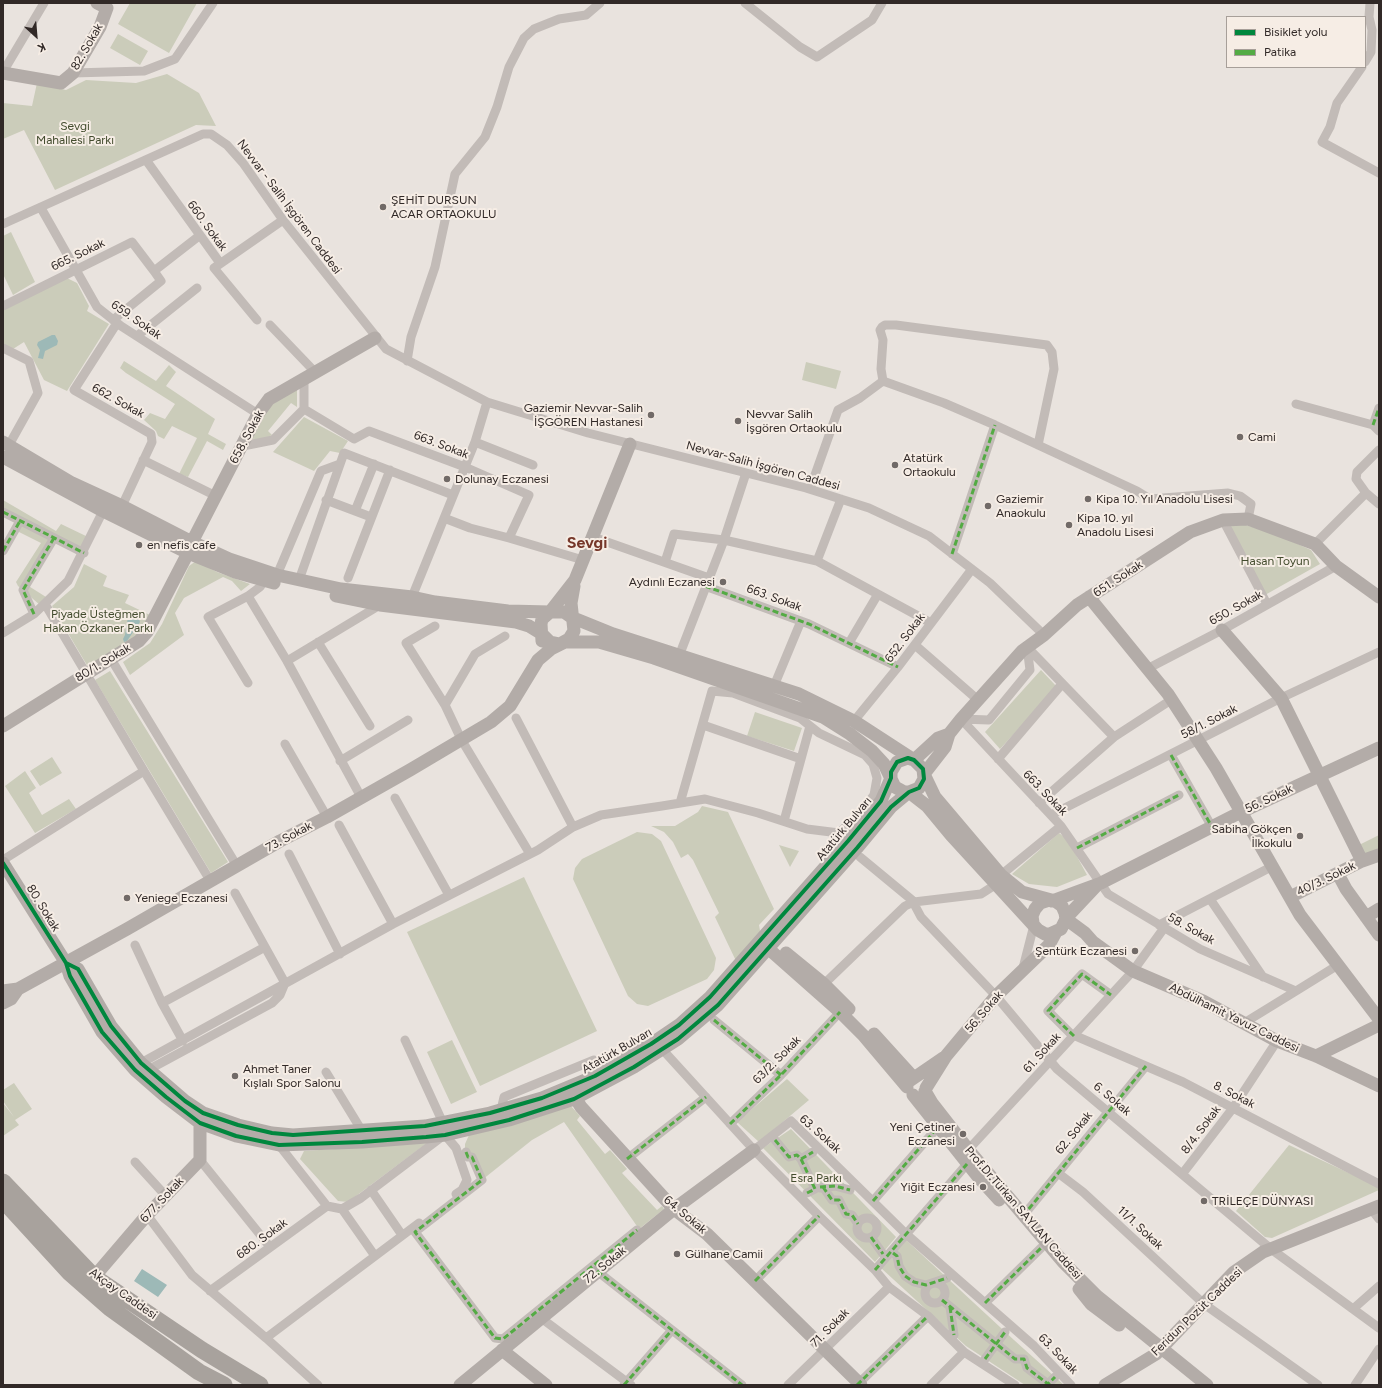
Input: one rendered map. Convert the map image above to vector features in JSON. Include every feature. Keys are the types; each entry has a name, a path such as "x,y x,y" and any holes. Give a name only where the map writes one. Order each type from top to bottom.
{"highway":[{"path":"3,1170 42,1234"},
{"name":"Akçay Caddesi","path":"3,1182 70,1272 110,1308 199,1372 224,1385"},
{"name":"Akçay Caddesi","path":"3,1200 94,1277 202,1350 260,1385"},
{"path":"3,1212 13,1222 42,1234"}],"street":[{"path":"3,73 44,3"},
{"name":"82. Sokak","path":"3,73 61,84 73,73 100,27 107,8 97,3"},
{"path":"73,73 144,71 175,59 213,3"},
{"path":"407,361 411,337 435,267 455,174 485,137 497,107 508,67 524,38 534,29 560,19 586,15 600,3"},
{"path":"745,3 800,47 817,57 872,20 882,3"},
{"path":"1366,60 1371,52 1372,30 1369,17 1370,3"},
{"path":"1361,68 1337,104 1330,127 1322,142 1379,173"},
{"name":"Nevvar - Salih İşgören Caddesi","path":"3,224 203,134 211,134 228,145 243,163 283,220 375,338 386,349 487,402"},
{"name":"660. Sokak","path":"146,160 199,236 220,263 214,268 257,320"},
{"name":"659. Sokak","path":"41,208 97,307 137,336 258,414"},
{"path":"220,263 283,220"},
{"path":"115,321 161,281 154,271 199,236"},
{"name":"665. Sokak","path":"3,306 132,242 154,271"},
{"path":"137,336 197,288"},
{"name":"662. Sokak","path":"115,321 74,390 151,434 152,442 122,506"},
{"path":"242,446 273,440 304,409 309,375 270,325"},
{"path":"883,381 881,369 883,340 880,330 885,325 896,325 1047,345 1052,352 1054,369 1038,446"},
{"name":"658. Sokak","path":"190,548 258,414 269,399 375,338"},
{"path":"3,348 29,361 38,393 6,444 72,483 122,506 190,548"},
{"path":"883,381 944,403 995,425 1137,491 1150,499 1228,492 1240,496 1251,504 1248,519"},
{"path":"810,489 838,410 860,398 883,381"},
{"path":"412,597 475,442 487,402"},
{"name":"Nevvar-Salih İşgören Caddesi","path":"487,402 588,433 810,489 869,508 929,536 990,583 1044,635"},
{"path":"1296,404 1376,428 1379,408"},
{"path":"299,580 326,500 344,453 354,439 304,409"},
{"path":"952,554 995,425"},
{"name":"663. Sokak","path":"354,439 369,431 465,466 529,495 509,538"},
{"path":"475,442 533,465"},
{"path":"538,660 551,649 565,642 574,631 571,618 571,603 575,580 630,444"},
{"path":"1379,450 1356,472 1356,480 1379,504"},
{"path":"344,453 453,495"},
{"path":"3,457 103,511 190,548 229,559 271,578 304,590 380,605 516,622 529,626 542,634 550,642 560,644 565,642 599,642 654,658 714,686 800,718 819,733 864,755 873,764 877,778 874,795 862,811 839,833 807,829 705,799 601,815 573,826 530,854 393,924 285,983 183,1041 145,1067"},
{"path":"143,460 216,496"},
{"path":"248,683 208,616 248,596 271,578 321,471 340,464"},
{"path":"356,511 374,464"},
{"path":"348,578 390,470"},
{"path":"679,656 724,540 746,473"},
{"path":"1366,492 1319,549 1336,566 1379,597"},
{"path":"817,561 841,499"},
{"path":"326,500 371,517"},
{"path":"3,633 34,614 68,581 84,553 103,511"},
{"path":"3,512 84,553"},
{"path":"444,518 470,528 583,560"},
{"name":"651. Sokak","path":"950,734 961,719 1027,647 1044,635 1077,605 1190,532 1223,520 1248,519 1319,549"},
{"path":"1223,520 1267,604"},
{"path":"3,551 20,521"},
{"path":"665,562 674,534 724,540 817,561 931,623"},
{"name":"663. Sokak","path":"593,537 665,562 707,582 850,643 898,667"},
{"path":"34,614 23,590 54,538"},
{"name":"80/1. Sokak","path":"3,726 139,641 147,632 190,548"},
{"name":"650. Sokak","path":"1147,669 1222,630 1336,566"},
{"name":"652. Sokak","path":"854,721 898,667 972,569"},
{"path":"271,578 299,580 341,589 412,597 435,602 508,611 564,612 571,618 613,634 799,694 854,721 921,765 935,797 998,880 1034,924 1043,933 1062,925 1062,906 1051,900 1022,892 998,880 927,806 909,792 904,792 895,787 884,764 872,751 850,734 823,717 714,686"},
{"path":"538,660 542,647 542,619 550,612 575,580"},
{"path":"850,643 878,594"},
{"path":"248,596 287,661 340,761 361,797"},
{"path":"1089,597 1171,700 1241,812 1300,915 1379,1019"},
{"path":"45,604 84,674 211,882"},
{"path":"287,661 380,605"},
{"path":"774,686 801,621"},
{"path":"435,626 406,642 445,705 462,741 530,854"},
{"name":"40/3. Sokak","path":"1222,630 1281,698 1362,862"},
{"path":"445,705 475,654 505,636"},
{"path":"318,642 370,726"},
{"path":"915,645 978,700"},
{"path":"1027,647 1114,737"},
{"path":"961,719 989,720 1030,670 1027,647"},
{"name":"58/1. Sokak","path":"1051,815 1281,698 1379,652"},
{"path":"110,659 237,866"},
{"name":"73. Sokak","path":"18,989 211,882 280,841 327,817 462,741 510,706 538,660"},
{"path":"998,759 1062,684"},
{"path":"680,803 714,686"},
{"path":"1039,803 1114,737 1171,700"},
{"path":"516,718 573,826"},
{"name":"663. Sokak","path":"914,902 981,894 1061,826 961,719"},
{"path":"340,761 408,720"},
{"path":"703,725 801,759"},
{"path":"784,822 810,726"},
{"path":"914,760 938,738 950,734"},
{"name":"Atatürk Bulvarı","path":"109,1032 145,1067 186,1101 202,1118 272,1133 293,1134 444,1129 501,1110 572,1093 607,1069 651,1044 679,1025 710,997 857,848 891,806 909,792 919,788 924,779 924,774 945,747 950,734"},
{"path":"285,744 327,817"},
{"name":"56. Sokak","path":"1051,900 1099,884 1241,812 1379,748"},
{"path":"1171,755 1212,827"},
{"name":"Atatürk Bulvarı","path":"66,963 78,969 109,1032 135,1070 166,1098 236,1136 279,1145 362,1142 509,1120 634,1067 662,1050 698,1023 718,1005 766,941 881,801 893,766 902,759 914,760"},
{"path":"3,861 144,771"},
{"path":"1077,848 1179,795"},
{"path":"395,798 449,895"},
{"path":"339,825 393,924"},
{"name":"58. Sokak","path":"1061,826 1077,848 1099,884 1108,894 1200,949 1296,992"},
{"path":"289,854 340,954"},
{"name":"40/3. Sokak","path":"1290,897 1379,855"},
{"name":"6. Sokak","path":"860,857 914,902 921,917 996,996 1057,1069 1183,1173 1271,1249 1379,1328"},
{"name":"80. Sokak","path":"3,861 66,963"},
{"path":"1162,927 1210,898 1273,866"},
{"path":"1338,874 1346,889 1379,935"},
{"name":"56. Sokak","path":"917,1086 946,1056 996,996 1044,950 1062,925 1099,884"},
{"path":"235,894 285,983"},
{"path":"1210,898 1263,977"},
{"path":"1023,969 1034,924 1032,916 1040,903 1051,900"},
{"path":"824,984 900,910 914,902"},
{"path":"1366,917 1379,909"},
{"name":"Abdülhamit Yavuz Caddesi","path":"1062,925 1085,933 1093,942 1133,971 1203,1001 1277,1041 1316,1056 1379,1086"},
{"name":"61. Sokak","path":"968,1150 1052,1062 1133,971 1162,927"},
{"name":"Prof.Dr.Türkan SAYLAN Caddesi","path":"766,941 824,984 932,1103 968,1150 1064,1262 1097,1296 1196,1385"},
{"name":"Prof.Dr.Türkan SAYLAN Caddesi","path":"766,941 917,1086 938,1127 967,1164 1091,1304 1207,1385"},
{"path":"135,945 162,1003 183,1041"},
{"path":"162,1003 265,947"},
{"path":"1244,1023 1338,965"},
{"path":"1074,1036 1048,1011 1082,974 1112,995"},
{"path":"145,1067 272,1003 280,994 285,983"},
{"path":"3,991 18,989"},
{"path":"3,1003 11,999 18,989"},
{"name":"63/2. Sokak","path":"730,1124 780,1075 840,1012"},
{"path":"714,1020 780,1075"},
{"path":"1316,1056 1379,1025"},
{"name":"8. Sokak","path":"1074,1036 1183,1082 1379,1184"},
{"path":"266,1338 462,1190 467,1180 456,1148 444,1129 405,1040"},
{"name":"8/4. Sokak","path":"1183,1173 1233,1108 1277,1041"},
{"path":"662,1050 754,1150 875,1270 889,1287 928,1316 964,1352 1015,1385"},
{"path":"501,1110 504,1097 594,1060 607,1069"},
{"name":"62. Sokak","path":"1023,1216 1146,1066"},
{"path":"326,1072 362,1131"},
{"name":"64. Sokak","path":"572,1093 627,1159 674,1208 707,1234 859,1384"},
{"path":"627,1159 706,1097"},
{"path":"202,1118 200,1160 270,1247"},
{"name":"63. Sokak","path":"754,1150 791,1121 906,1234 1034,1346 1072,1385"},
{"path":"873,1201 938,1127"},
{"path":"279,1145 327,1206 342,1209 349,1206 371,1190 444,1129"},
{"path":"776,1140 789,1157 797,1155 801,1159 815,1190 832,1200 840,1200 846,1214 852,1215 858,1224 859,1234 864,1238 871,1237 877,1230 874,1221 866,1218 858,1224"},
{"name":"72. Sokak","path":"460,1385 674,1208 754,1150"},
{"path":"466,1152 468,1157 472,1157 482,1180 415,1232 495,1338 503,1338 637,1230"},
{"path":"801,1159 813,1152"},
{"name":"677. Sokak","path":"94,1277 165,1195 200,1160"},
{"path":"135,1162 165,1195"},
{"path":"875,1270 967,1164"},
{"name":"11/1. Sokak","path":"1058,1173 1083,1192 1204,1304 1318,1385"},
{"path":"371,1190 402,1235"},
{"path":"815,1190 850,1190"},
{"name":"680. Sokak","path":"210,1291 327,1206"},
{"path":"342,1209 375,1256"},
{"name":"Feridun Pozüt Caddesi","path":"1104,1385 1159,1351 1234,1272 1264,1252 1376,1211"},
{"path":"147,1215 192,1275 266,1338 318,1385"},
{"path":"755,1281 819,1216"},
{"path":"871,1237 883,1254"},
{"path":"985,1303 1042,1248"},
{"path":"893,1254 897,1256 899,1266 905,1276 914,1282 930,1284 936,1283 942,1286 945,1292 942,1300 934,1304 926,1298 924,1292 930,1284 947,1278"},
{"path":"596,1271 742,1385"},
{"path":"1353,1309 1379,1286"},
{"name":"71. Sokak","path":"788,1385 889,1287"},
{"path":"942,1300 1015,1359 1024,1359 1027,1368 1048,1384 1055,1377"},
{"path":"950,1307 954,1335"},
{"path":"859,1384 928,1316"},
{"path":"541,1318 628,1384 672,1330"},
{"path":"985,1359 1005,1332"},
{"path":"1355,1385 1379,1349"},
{"path":"502,1350 546,1385"},
{"path":"931,1385 964,1352"}],"green space":[{"path":"130,3 197,3 169,53 118,24"},
{"path":"118,34 148,51 140,65 110,48"},
{"name":"Sevgi Mahallesi Parkı","path":"167,74 199,93 216,126 196,125 55,190 24,130 3,139 3,103 32,106 37,83 66,90 86,80 136,83"},
{"path":"11,232 35,282 13,295 3,274 3,236"},
{"path":"65,277 77,283 89,306 87,311 109,324 67,391 44,380 24,342 13,349 3,344 3,309"},
{"path":"124,361 156,381 169,365 176,372 166,386 215,419 208,434 226,444 223,450 207,441 188,477 179,474 197,438 172,426 164,439 158,436 156,431 144,420 150,413 165,419 175,404 120,368"},
{"path":"806,362 841,371 836,389 802,380"},
{"path":"297,388 297,407 291,403 268,431 272,435 266,439 256,441 249,438 270,406"},
{"path":"304,417 348,441 340,453 330,451 314,471 273,452"},
{"path":"3,500 56,531 61,524 88,537 82,551 51,538 27,585 46,597 40,605 18,586 16,582 41,543 17,531 22,520 3,511"},
{"name":"Hasan Toyun","path":"1227,520 1271,532 1311,550 1320,564 1265,595"},
{"path":"196,561 217,572 250,584 241,591 232,581 223,577 184,598 175,613 184,635 130,675 123,662 150,643 162,624 189,566"},
{"name":"Piyade Üsteğmen Hakan Özkaner Parkı","path":"84,564 107,576 103,586 129,595 125,603 150,615 136,638 88,667 52,606 74,587"},
{"path":"1041,670 1057,687 1000,749 985,732"},
{"path":"110,671 228,862 211,873 95,680"},
{"path":"755,712 802,728 794,751 747,736"},
{"path":"52,757 62,773 40,786 30,771"},
{"path":"25,771 36,788 29,793 42,815 69,799 76,809 35,833 5,786"},
{"path":"702,806 728,812 774,909 759,925 761,936 737,963 715,917 719,913 693,860 688,854 681,858 673,842 664,832 651,826 675,826 698,812"},
{"path":"637,832 652,834 661,841 716,958 714,970 707,979 648,1006 637,1004 628,996 573,879 575,868 582,859"},
{"path":"1059,833 1068,840 1087,875 1057,887 1029,884 1012,874"},
{"path":"1379,835 1379,855 1362,861 1355,847"},
{"path":"779,845 799,851 790,867"},
{"path":"524,877 597,1031 480,1086 407,932"},
{"path":"452,1040 477,1092 451,1104 427,1052"},
{"path":"787,1079 809,1100 759,1142 737,1122"},
{"path":"14,1083 32,1109 15,1120 19,1125 3,1136 3,1103 14,1117 3,1101 3,1090"},
{"path":"570,1105 580,1116 577,1120 605,1154 610,1150 627,1169 622,1173 657,1210 662,1206 664,1209 639,1229 564,1122 532,1140 482,1180 465,1150 465,1144 469,1135"},
{"name":"Esra Parkı","path":"791,1129 896,1237 875,1262 763,1148"},
{"path":"427,1143 348,1202 338,1201 300,1159 304,1151"},
{"path":"1289,1145 1379,1187 1379,1190 1272,1238 1265,1237 1236,1211"},
{"path":"905,1239 1064,1385 1025,1385 966,1346 881,1268"}],"water":[{"path":"55,335 58,341 57,345 45,351 43,359 38,358 40,350 37,345 38,342"},
{"path":"132,614 138,616 140,622 127,641 124,642 123,639 128,617"},
{"path":"142,1269 167,1285 158,1297 134,1281"}],"marked path":[{"path":"1373,425 1379,408"},
{"path":"952,554 995,425"},
{"path":"3,512 84,553"},
{"path":"3,551 20,521"},
{"path":"34,614 23,590 54,538"},
{"path":"705,586 809,624 898,667"},
{"path":"1171,755 1212,827"},
{"path":"1077,848 1179,795"},
{"path":"1074,1036 1048,1011 1082,974 1111,995"},
{"path":"730,1124 781,1075 840,1012"},
{"path":"714,1020 781,1075"},
{"path":"1023,1216 1146,1066"},
{"path":"627,1159 706,1097"},
{"path":"873,1201 938,1127"},
{"path":"775,1140 789,1157 797,1155 801,1159 813,1152"},
{"path":"466,1152 468,1157 472,1157 482,1180 415,1232 495,1338 503,1339 637,1230"},
{"path":"801,1159 815,1189 807,1193"},
{"path":"875,1270 967,1164"},
{"path":"820,1187 835,1186 850,1190"},
{"path":"823,1187 832,1200 839,1200 846,1214 852,1215 858,1224"},
{"path":"755,1281 819,1216"},
{"path":"871,1237 883,1254"},
{"path":"985,1303 1041,1248"},
{"path":"893,1253 897,1256 899,1266 905,1276 914,1282 926,1285 947,1278"},
{"path":"597,1271 742,1385"},
{"path":"942,1300 1015,1359 1024,1359 1027,1368 1048,1384 1055,1377"},
{"path":"950,1307 954,1335"},
{"path":"857,1385 928,1316"},
{"path":"624,1385 672,1330"},
{"path":"985,1359 1005,1332"}],"cycle path":[{"path":"3,863 66,963 70,976 102,1032 135,1070 166,1097 200,1123 236,1136 279,1145 362,1142 426,1137 445,1135 509,1120 574,1099 634,1067 678,1039 718,1005 857,848 891,807 909,792 919,788 924,779 923,769 914,760 908,758 897,762 891,772 891,778 881,801 848,841 710,997 679,1025 651,1044 595,1076 542,1098 490,1113 425,1126 293,1135 272,1133 238,1125 203,1113 185,1101 141,1063 111,1026 78,969 66,963"}],"place":[{"name":"ŞEHİT DURSUN ACAR ORTAOKULU","path":"383,207"},
{"name":"Gaziemir Nevvar-Salih İŞGÖREN Hastanesi","path":"651,415"},
{"name":"Nevvar Salih İşgören Ortaokulu","path":"738,421"},
{"name":"Cami","path":"1240,437"},
{"name":"Atatürk Ortaokulu","path":"895,465"},
{"name":"Dolunay Eczanesi","path":"447,479"},
{"name":"Kipa 10. Yıl Anadolu Lisesi","path":"1088,499"},
{"name":"Gaziemir Anaokulu","path":"988,506"},
{"name":"Kipa 10. yıl Anadolu Lisesi","path":"1069,525"},
{"name":"en nefis cafe","path":"139,545"},
{"name":"Aydınlı Eczanesi","path":"723,582"},
{"name":"Sabiha Gökçen İlkokulu","path":"1300,836"},
{"name":"Yeniege Eczanesi","path":"127,898"},
{"name":"Şentürk Eczanesi","path":"1135,951"},
{"name":"Ahmet Taner Kışlalı Spor Salonu","path":"235,1076"},
{"name":"Yeni Çetiner Eczanesi","path":"963,1134"},
{"name":"Yiğit Eczanesi","path":"983,1187"},
{"name":"TRİLEÇE DÜNYASI","path":"1204,1201"},
{"name":"Gülhane Camii","path":"677,1254"}],"district":[{"name":"Sevgi","path":"587,543"}]}
